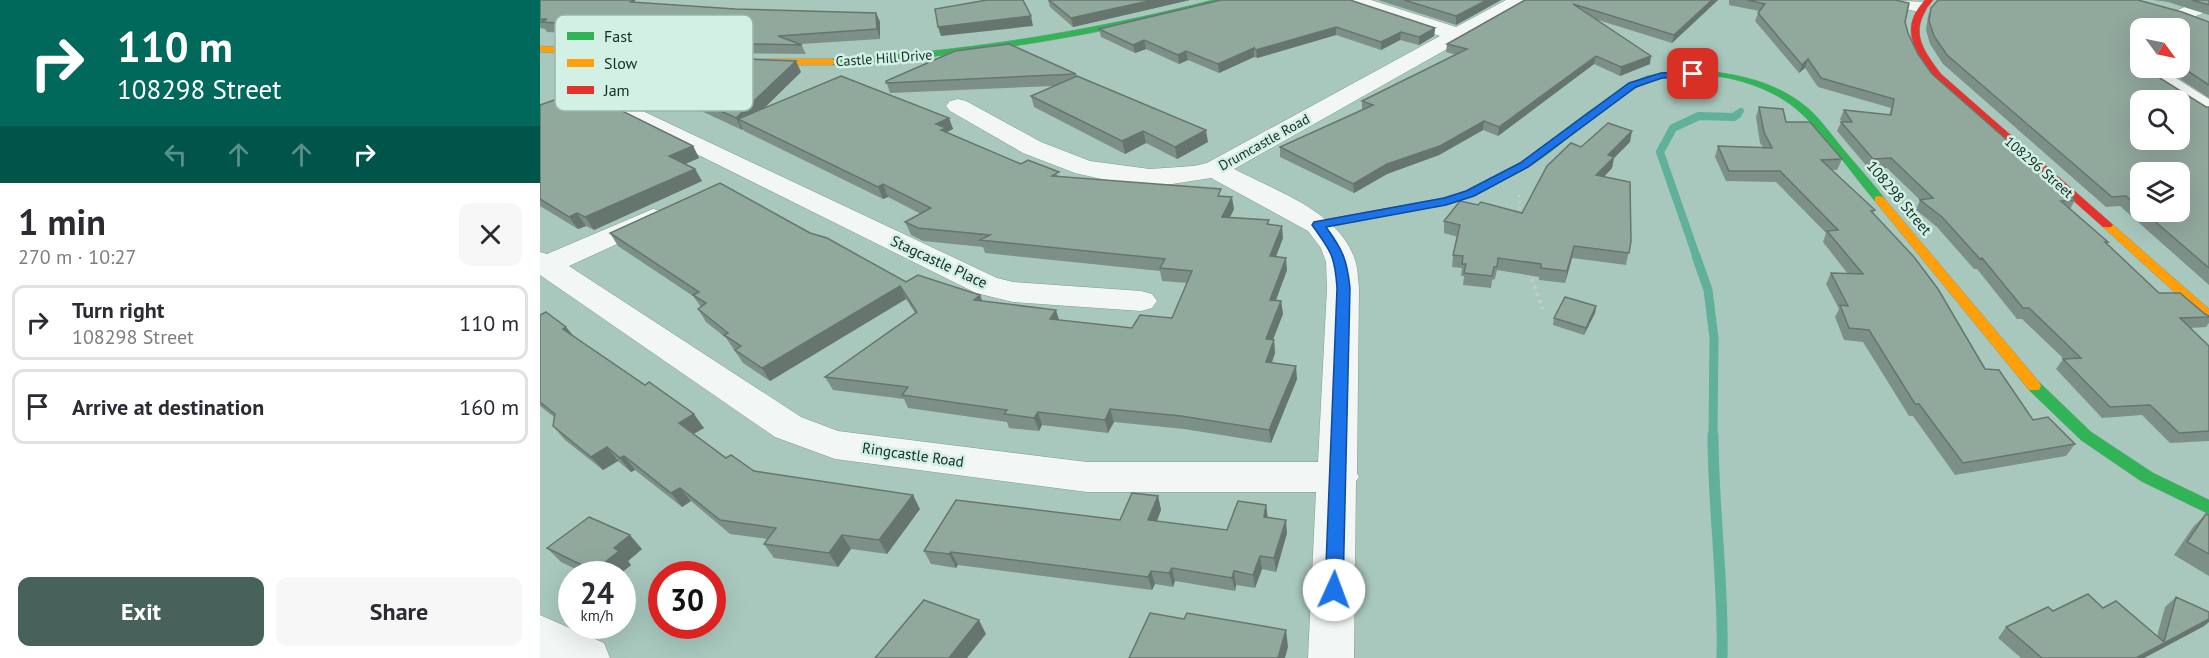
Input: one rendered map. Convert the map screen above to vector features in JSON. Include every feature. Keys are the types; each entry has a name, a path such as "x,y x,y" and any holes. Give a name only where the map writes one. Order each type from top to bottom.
{"street":[{"name":"Castle Hill Drive","path":"753,60 809,63 903,59 1004,48 1078,36 1156,19 1222,0"},
{"path":"1352,0 1456,34"},
{"name":"Drumcastle Road","path":"958,105 1041,152 1068,162 1101,171 1170,177 1188,176 1215,169 1520,0"},
{"path":"1892,0 1924,3"},
{"path":"2209,2 2201,8 2175,11 2209,24"},
{"name":"108296 Street","path":"1924,3 1914,19 1913,33 1923,58 1938,76 2209,316"},
{"name":"Castle Hill Drive","path":"540,49 555,50"},
{"name":"108298 Street","path":"1318,225 1446,201 1470,193 1524,165 1633,85 1645,79 1661,75 1712,75 1737,78 1793,100 1809,115 2033,385 2086,436 2147,477 2209,507"},
{"path":"2162,78 2209,108"},
{"name":"Stagcastle Place","path":"630,112 987,285 1013,292 1141,301"},
{"path":"1215,169 1318,225 1335,247 1341,262 1343,288 1339,477 1331,658"},
{"path":"718,187 750,172"},
{"path":"543,263 675,206"},
{"name":"Ringcastle Road","path":"543,263 788,427 835,445 1087,477 1339,477"},
{"path":"540,636 587,658"}],"path":[{"path":"1520,220 1518,199 1524,165"},
{"path":"1527,267 1543,309"}],"building":[{"path":"540,0 635,0 631,2 735,9 876,13 877,29 778,36 802,45 753,44 753,15 555,15 555,23 541,22 547,19 540,19"},
{"path":"987,0 1023,0 1031,16 938,27 935,9"},
{"path":"1049,0 1153,0 1071,18"},
{"path":"1221,0 1350,0 1435,28 1419,37 1401,32 1381,42 1336,27 1256,50 1254,48 1218,64 1186,51 1178,55 1144,40 1133,45 1099,29"},
{"path":"1404,0 1487,0 1456,16"},
{"path":"1525,0 1712,0 1674,35 1573,4 1651,56 1621,67 1596,56 1499,127 1484,121 1440,146 1387,164 1353,184 1280,147 1373,105 1362,101 1467,49 1447,44"},
{"path":"1747,0 1895,0 1909,3 1905,22 1908,33 1918,54 1932,74 2075,200 2061,201 2108,242 2105,242 2159,293 2180,293 2209,316 2180,318 2209,346 2209,431 2179,433 2150,405 2110,407 2063,359 2081,358 2029,308 2023,308 1982,258 1980,259 1942,217 1920,200 1933,198 1891,158 1873,159 1841,122 1852,122 1844,110 1891,115 1894,99 1821,78 1808,59 1802,65 1758,13 1765,4"},
{"path":"1938,0 2138,0 2209,22 2209,85 2190,73 2190,18 2130,18 2130,78 2160,78 2179,90 2130,90 2130,150 2190,150 2190,97 2209,107 2209,268 2156,222 2190,222 2190,162 2130,162 2130,200 2126,196 2112,197 1947,55 1934,36 1929,21 1931,8"},
{"path":"2192,0 2209,0 2209,5"},
{"path":"1009,44 1076,74 886,83 886,81 955,51"},
{"path":"753,59 796,61 753,102"},
{"path":"841,76 949,118 936,124 946,128 941,130 1021,164 1028,160 1059,172 1052,176 1221,189 1218,196 1232,197 1222,217 1269,220 1267,224 1282,226 1270,256 1286,258 1270,300 1281,301 1266,339 1274,340 1266,362 1296,366 1269,430 1181,416 1110,409 1105,420 1038,412 1034,418 1004,414 1007,410 902,395 908,387 825,377 917,312 900,286 762,368 735,350 741,346 724,335 728,333 698,309 706,303 693,295 699,292 610,233 720,183 810,233 827,238 906,282 918,275 980,295 974,300 1056,310 1050,319 1132,328 1140,315 1172,318 1192,271 1160,268 1165,259 980,240 990,235 918,228 905,222 931,208 883,184 878,187 738,119"},
{"path":"1077,76 1206,130 1175,147 1143,131 1122,141 1031,96"},
{"path":"555,100 555,111 622,111 693,146 669,156 695,169 585,217 577,213 569,217 540,199 540,105"},
{"path":"1759,107 1783,109 1786,122 1810,122 1842,159 1821,160 1875,210 1871,211 1914,257 1938,289 1985,369 1999,370 2033,420 2048,417 2075,444 1963,463 1919,404 1915,404 1869,330 1849,328 1840,305 1848,306 1831,273 1863,274 1827,231 1838,230 1780,171 1729,171 1718,146 1772,148 1764,132"},
{"path":"721,111 743,111 736,118"},
{"path":"1608,123 1632,131 1608,155 1614,157 1596,175 1630,182 1631,241 1629,253 1574,246 1567,271 1541,268 1541,264 1498,258 1497,267 1494,267 1492,276 1464,273 1466,264 1462,264 1463,256 1453,255 1460,225 1444,221 1460,201 1478,205 1481,202 1522,213 1547,166 1571,143 1581,147"},
{"path":"1565,297 1596,306 1586,328 1554,318"},
{"path":"546,312 566,327 563,329 645,385 649,382 694,414 679,423 726,458 731,455 754,471 913,495 879,540 842,535 829,553 764,544 776,528 720,520 680,488 671,493 624,456 620,458 607,447 591,457 553,426 555,414 540,402 540,315"},
{"path":"1132,493 1158,496 1148,520 1227,530 1238,501 1266,505 1264,517 1286,520 1274,558 1260,556 1253,575 1234,571 1232,578 1172,568 1169,573 1151,571 1148,577 951,552 949,554 924,551 956,500 1120,520"},
{"path":"2206,514 2209,515 2209,554 2187,542"},
{"path":"589,517 630,535 614,548 619,551 606,561 574,561 547,548"},
{"path":"2088,594 2103,608 2116,601 2164,642 2176,597 2209,612 2209,619 2136,658 2042,658 2006,627 2048,607 2053,611"},
{"path":"924,600 979,620 949,658 875,658"},
{"path":"1150,613 1184,619 1187,613 1286,630 1278,658 1129,658"}],"waterway":[{"path":"1736,115 1741,111"},
{"path":"1697,258 1660,152 1673,128 1699,116 1734,117 1738,114"},
{"path":"1696,256 1708,290 1714,338 1713,435"},
{"path":"1713,435 1722,658"}],"traffic: fast":[{"path":"832,62 931,55 1028,42 1126,24 1222,0"},
{"path":"1508,173 1524,165 1618,94 1632,86 1647,79 1665,75 1704,74 1760,85 1789,99 1809,115 1879,199"},
{"path":"2034,386 2086,436 2147,477 2209,507"}],"traffic: slow":[{"path":"540,49 555,50"},
{"path":"753,62 832,62"},
{"path":"1318,225 1446,201 1470,193 1508,173"},
{"path":"1879,199 2034,386"},
{"path":"2107,225 2209,316"}],"traffic: jam":[{"path":"1929,0 1920,9 1914,28 1919,48 1938,76 2107,225"}],"route":[{"path":"1334,590 1343,288 1341,262 1335,247 1318,225 1446,201 1470,193 1524,165 1633,85 1661,75 1693,74"}]}
